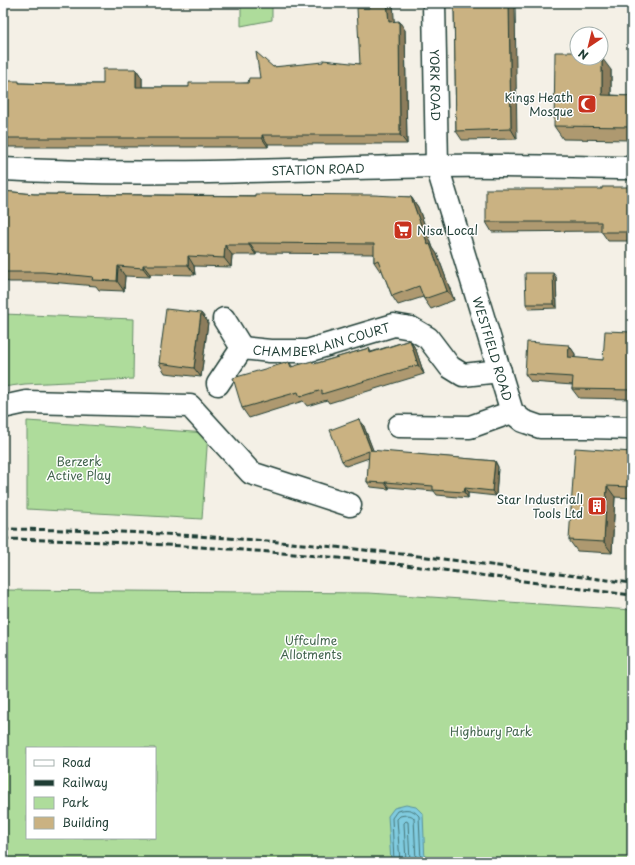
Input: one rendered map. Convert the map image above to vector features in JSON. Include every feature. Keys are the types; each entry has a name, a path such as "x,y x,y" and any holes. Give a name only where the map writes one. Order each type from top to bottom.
{"street":[{"name":"YORK ROAD","path":"434,3 437,166"},
{"name":"STATION ROAD","path":"3,169 43,172 236,172 437,166 632,168"},
{"name":"WESTFIELD ROAD","path":"437,166 512,412 523,422 540,427 632,428"},
{"name":"CHAMBERLAIN COURT","path":"224,319 242,348"},
{"name":"CHAMBERLAIN COURT","path":"242,348 270,351 307,351 394,325 410,328 428,338 450,367 463,375 500,371"},
{"name":"CHAMBERLAIN COURT","path":"218,384 242,348"},
{"path":"3,407 26,402 190,406 251,473 350,505"},
{"path":"400,426 470,426 512,412"}],"green space":[{"path":"241,3 272,3 272,20 241,26"},
{"path":"3,314 134,319 133,379 25,384 3,387"},
{"name":"Berzerk Active Play","path":"27,421 208,433 202,519 27,509"},
{"name":"Highbury Park","path":"3,590 369,593 632,610 632,862 3,862"}],"water":[{"path":"406,805 416,807 423,814 425,862 391,862 388,816 394,808"}],"building":[{"path":"370,3 387,3 389,22 399,21 400,135 262,135 262,138 3,138 3,81 19,81 19,83 103,84 103,69 136,69 136,87 189,87 189,83 248,83 249,78 260,78 256,52 273,67 323,62 323,60 360,64 357,8 370,8"},
{"path":"454,3 509,3 511,129 456,131"},
{"name":"Kings Heath Mosque","path":"555,52 569,52 569,66 602,66 602,95 632,96 632,127 554,126"},
{"path":"602,187 632,187 632,232 601,232 601,222 486,222 486,189 602,189"},
{"path":"3,191 34,194 255,196 255,194 374,195 411,197 428,245 430,244 447,291 424,299 419,286 392,296 378,260 374,262 374,244 249,243 249,245 225,245 224,258 188,256 188,265 143,265 143,268 118,266 117,281 92,280 93,277 43,272 3,272"},
{"path":"525,273 553,273 554,304 526,304"},
{"path":"166,309 201,313 194,368 159,363"},
{"path":"605,331 632,332 632,390 572,389 573,377 525,374 527,342 569,345 568,357 603,360"},
{"path":"410,340 418,365 322,394 322,390 300,397 298,392 242,408 233,378 289,362 291,367 312,361 314,364 369,348 370,353"},
{"path":"359,419 370,450 495,461 492,491 465,488 464,492 433,490 433,486 367,482 369,451 342,461 330,430"},
{"path":"575,448 632,452 632,487 607,486 604,542 569,540"}],"railway":[{"path":"3,529 142,533 282,542 406,555 632,583"},
{"path":"3,539 233,549 371,561 632,595"}],"place":[{"name":"Kings Heath Mosque","path":"587,104"},
{"name":"Nisa Local","path":"403,230"},
{"name":"Star Industriall Tools Ltd","path":"597,506"}],"park label":[{"name":"Uffculme Allotments","path":"311,647"}]}
